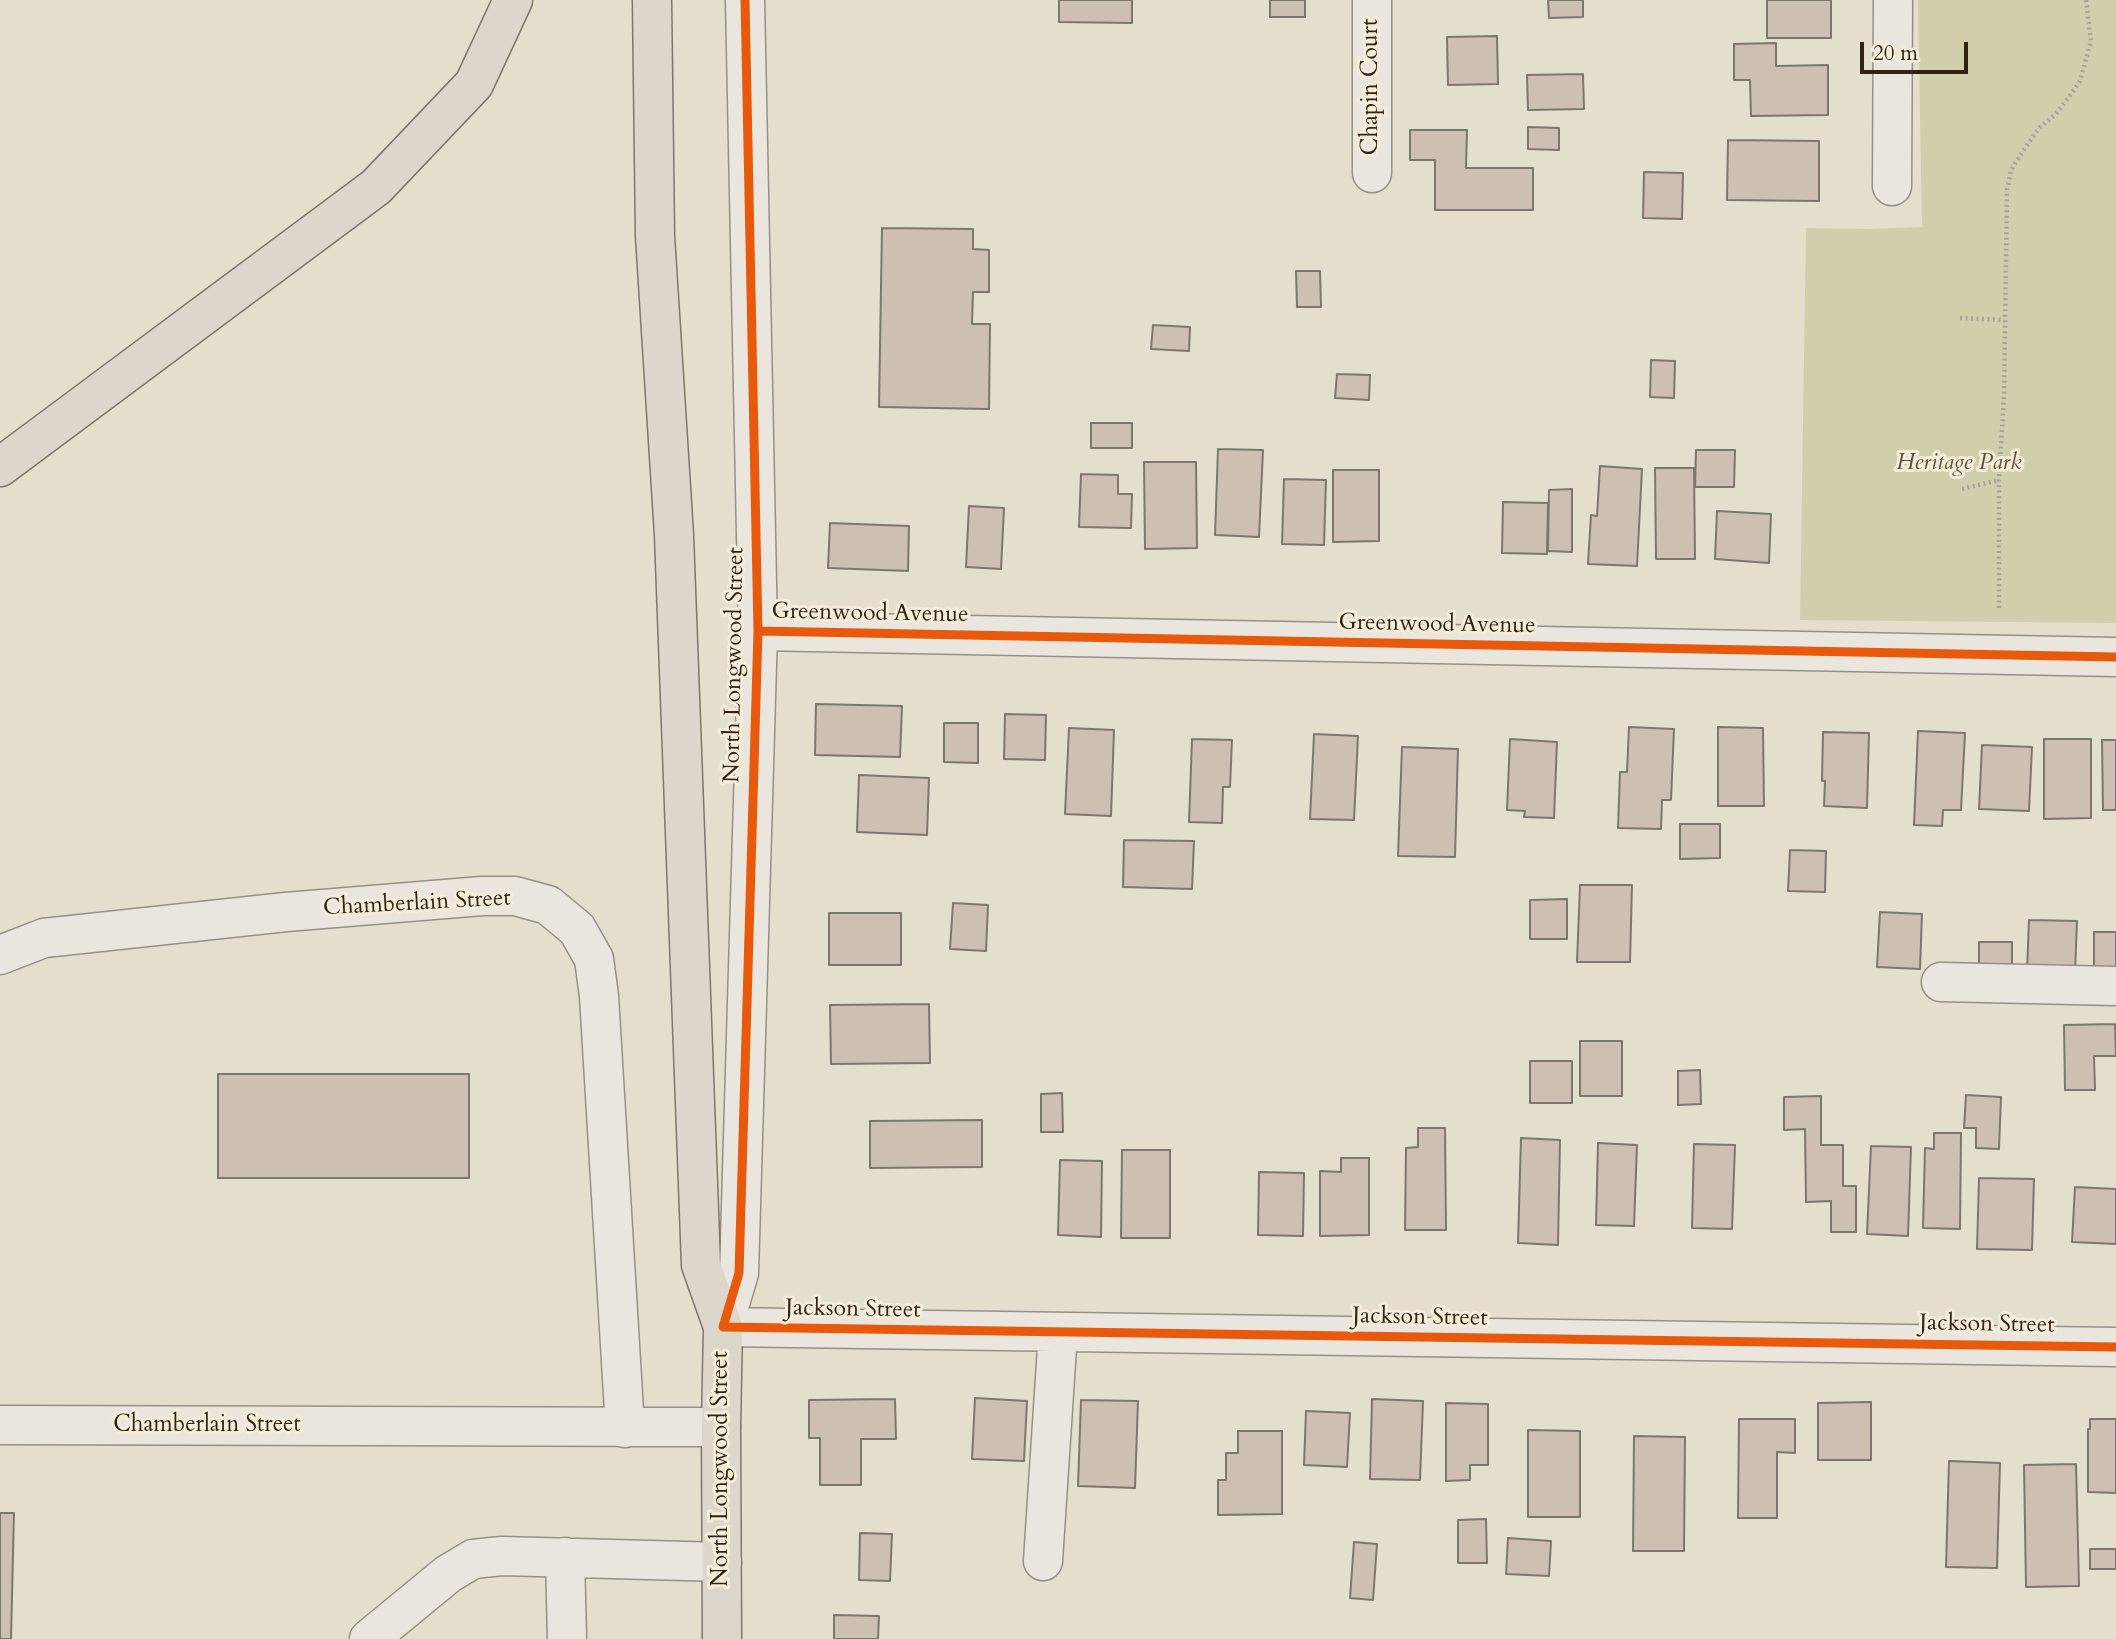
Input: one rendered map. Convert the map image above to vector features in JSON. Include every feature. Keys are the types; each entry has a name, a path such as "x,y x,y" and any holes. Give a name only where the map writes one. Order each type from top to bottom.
{"main road":[{"path":"0,467 376,187 474,84 513,0"},
{"path":"652,0 655,236 674,535 701,1265 723,1327"},
{"name":"North Longwood Street","path":"722,1639 723,1327"}],"street":[{"name":"North Longwood Street","path":"723,1327 739,1273 758,631 745,0"},
{"name":"Chapin Court","path":"1372,0 1372,173"},
{"path":"1892,186 1893,0"},
{"name":"Greenwood Avenue","path":"758,631 2116,657"},
{"name":"Chamberlain Street","path":"0,955 44,938 286,912 482,896 515,896 548,905 577,929 594,959 625,1428"},
{"path":"1941,982 2116,986"},
{"name":"Jackson Street","path":"723,1327 2116,1347"},
{"path":"1043,1562 1058,1332"},
{"name":"Chamberlain Street","path":"0,1426 721,1427"},
{"path":"369,1639 448,1574 473,1559 502,1556 722,1562"},
{"path":"565,1557 567,1639"}],"path":[{"path":"1999,608 2007,190 2011,170 2040,127 2062,106 2080,81 2091,41 2086,0"},
{"path":"1960,318 2004,320"},
{"path":"1962,489 2000,480"}],"green space":[{"name":"Heritage Park","path":"1918,0 2116,0 2116,623 1800,620 1806,228 1922,227"}],"building":[{"path":"1059,0 1132,0 1132,23 1059,22"},
{"path":"1270,0 1305,0 1305,17 1270,17"},
{"path":"1548,0 1583,0 1583,17 1549,18"},
{"path":"1767,0 1831,0 1831,38 1767,38"},
{"path":"1497,36 1498,84 1448,85 1447,37"},
{"path":"1776,43 1776,66 1828,65 1828,115 1751,116 1750,80 1734,80 1734,44"},
{"path":"1583,74 1584,109 1528,110 1527,75"},
{"path":"1528,127 1559,128 1559,150 1528,149"},
{"path":"1410,130 1467,130 1466,168 1533,168 1533,210 1435,210 1435,160 1410,160"},
{"path":"1728,140 1819,141 1819,201 1727,200"},
{"path":"1644,172 1683,173 1682,219 1643,218"},
{"path":"882,228 973,229 973,249 989,250 989,292 973,292 972,324 990,324 989,409 879,407"},
{"path":"1296,271 1320,271 1321,307 1297,307"},
{"path":"1153,325 1190,327 1189,351 1151,349"},
{"path":"1651,360 1675,361 1674,398 1650,397"},
{"path":"1337,374 1370,375 1369,400 1335,398"},
{"path":"1091,423 1132,423 1132,448 1091,448"},
{"path":"1218,449 1263,450 1259,537 1215,535"},
{"path":"1696,450 1735,450 1734,487 1695,487"},
{"path":"1144,462 1196,462 1197,548 1145,549"},
{"path":"1600,466 1642,469 1637,566 1588,564 1591,515 1597,516"},
{"path":"1655,468 1694,468 1695,559 1656,559"},
{"path":"1333,470 1379,470 1379,541 1333,542"},
{"path":"1081,474 1118,475 1118,494 1132,494 1131,528 1079,527"},
{"path":"1284,479 1326,480 1324,545 1282,544"},
{"path":"1572,489 1572,552 1548,551 1549,490"},
{"path":"1503,502 1548,503 1547,554 1502,553"},
{"path":"969,506 1004,508 1001,569 966,567"},
{"path":"1717,511 1771,514 1769,563 1715,559"},
{"path":"830,523 909,526 908,571 828,568"},
{"path":"816,704 902,706 900,757 815,755"},
{"path":"1005,714 1046,715 1045,760 1004,759"},
{"path":"944,723 978,723 978,763 944,762"},
{"path":"1629,727 1674,729 1671,800 1662,800 1661,829 1618,828 1620,772 1627,772"},
{"path":"1718,727 1763,728 1764,806 1718,806"},
{"path":"1069,728 1114,730 1111,816 1065,814"},
{"path":"1918,731 1965,733 1961,810 1943,810 1942,826 1914,825"},
{"path":"1823,732 1869,733 1867,808 1824,806"},
{"path":"1314,734 1358,736 1354,820 1310,819"},
{"path":"1192,739 1232,740 1230,787 1223,787 1222,823 1189,822"},
{"path":"1510,739 1557,742 1554,818 1524,817 1525,811 1507,810"},
{"path":"2044,739 2091,739 2091,818 2044,819"},
{"path":"2102,740 2116,740 2116,810 2103,810"},
{"path":"1982,745 2032,747 2029,811 1979,809"},
{"path":"1402,747 1458,749 1455,857 1398,856"},
{"path":"859,775 929,778 927,835 857,832"},
{"path":"1680,824 1720,824 1720,858 1680,859"},
{"path":"1124,840 1194,841 1192,889 1123,887"},
{"path":"1790,850 1826,851 1825,892 1788,891"},
{"path":"1580,885 1632,885 1630,962 1577,962"},
{"path":"1567,899 1567,939 1530,939 1530,900"},
{"path":"953,903 988,905 986,951 950,949"},
{"path":"1880,912 1922,914 1920,969 1877,967"},
{"path":"829,913 901,913 901,965 829,965"},
{"path":"2029,920 2077,921 2075,973 2027,971"},
{"path":"2094,932 2116,932 2116,978 2094,978"},
{"path":"1979,942 2012,942 2012,978 1979,978"},
{"path":"929,1004 930,1063 831,1064 830,1005"},
{"path":"2115,1024 2116,1056 2094,1056 2095,1090 2065,1090 2064,1025"},
{"path":"1580,1041 1622,1041 1622,1096 1580,1096"},
{"path":"1530,1061 1572,1061 1572,1103 1530,1103"},
{"path":"1700,1070 1701,1104 1678,1105 1678,1071"},
{"path":"218,1074 469,1074 469,1178 218,1178"},
{"path":"1062,1093 1063,1132 1041,1132 1041,1094"},
{"path":"1966,1095 2001,1097 1999,1149 1976,1148 1976,1128 1964,1128"},
{"path":"1821,1096 1821,1145 1843,1145 1843,1186 1856,1186 1856,1232 1831,1232 1831,1201 1806,1202 1805,1129 1784,1130 1784,1097"},
{"path":"982,1120 982,1167 870,1168 870,1121"},
{"path":"1418,1128 1445,1128 1446,1230 1405,1230 1406,1148 1418,1147"},
{"path":"1934,1133 1961,1133 1960,1229 1923,1228 1925,1148 1934,1149"},
{"path":"1521,1138 1560,1140 1558,1245 1518,1243"},
{"path":"1598,1143 1637,1145 1634,1226 1596,1225"},
{"path":"1694,1144 1735,1145 1732,1229 1692,1228"},
{"path":"1871,1146 1911,1147 1908,1236 1867,1234"},
{"path":"1122,1150 1170,1150 1170,1238 1121,1238"},
{"path":"1341,1158 1369,1158 1369,1235 1320,1236 1320,1171 1341,1172"},
{"path":"1060,1160 1102,1161 1101,1237 1058,1235"},
{"path":"1259,1172 1304,1173 1303,1236 1258,1235"},
{"path":"1979,1178 2034,1179 2032,1250 1977,1249"},
{"path":"2075,1187 2116,1189 2116,1244 2072,1242"},
{"path":"975,1398 1027,1401 1024,1461 972,1459"},
{"path":"895,1399 896,1439 861,1439 861,1485 820,1485 820,1438 809,1438 809,1400"},
{"path":"1372,1399 1423,1401 1420,1480 1370,1479"},
{"path":"1081,1400 1138,1401 1135,1488 1078,1486"},
{"path":"1871,1402 1871,1460 1818,1460 1818,1403"},
{"path":"1446,1403 1488,1404 1488,1465 1470,1465 1470,1480 1446,1481"},
{"path":"1306,1411 1350,1413 1347,1467 1304,1465"},
{"path":"1739,1419 1795,1419 1795,1453 1777,1452 1777,1518 1738,1518"},
{"path":"2090,1419 2116,1419 2116,1493 2088,1492"},
{"path":"1528,1430 1580,1431 1580,1517 1528,1517"},
{"path":"1238,1431 1282,1431 1282,1514 1218,1515 1218,1480 1226,1480 1226,1453 1238,1453"},
{"path":"1634,1436 1685,1437 1684,1551 1633,1551"},
{"path":"1949,1461 2000,1463 1997,1568 1946,1567"},
{"path":"2076,1464 2079,1586 2026,1587 2024,1465"},
{"path":"0,1513 14,1513 11,1639 0,1639"},
{"path":"1486,1519 1487,1563 1458,1563 1458,1520"},
{"path":"860,1533 892,1534 890,1581 859,1580"},
{"path":"1508,1538 1551,1541 1549,1576 1506,1574"},
{"path":"1354,1542 1377,1544 1373,1600 1350,1598"},
{"path":"2090,1549 2116,1549 2116,1569 2090,1569"},
{"path":"834,1615 879,1616 878,1639 834,1639"}],"cycle path":[{"path":"745,0 758,631 739,1273 723,1327 2116,1347"},
{"path":"758,631 2116,657"}]}
